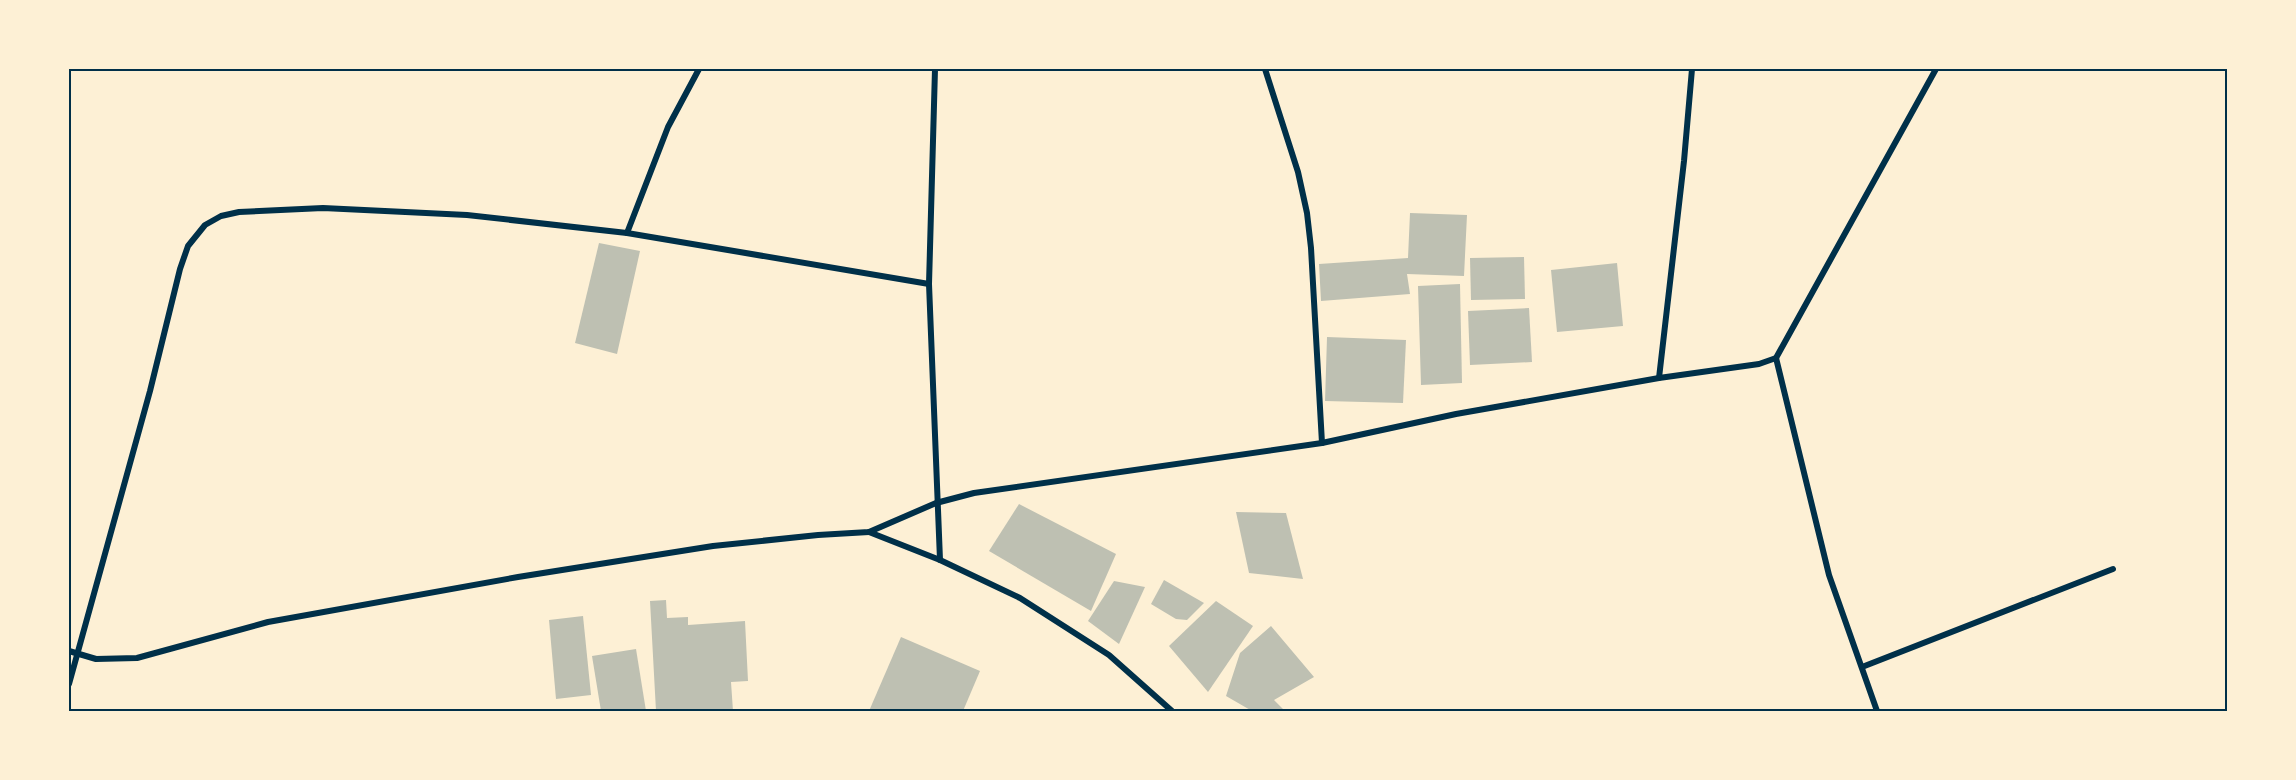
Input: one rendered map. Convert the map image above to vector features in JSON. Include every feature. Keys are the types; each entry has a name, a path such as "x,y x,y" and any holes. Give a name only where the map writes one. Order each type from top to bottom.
{"street":[{"path":"627,233 668,127 699,69"},
{"path":"936,69 929,284 940,560"},
{"path":"1265,69 1298,172 1307,213 1322,443"},
{"path":"1659,378 1684,161 1692,69"},
{"path":"69,651 96,659 137,658 268,622 518,577 713,546 869,532 936,503 1018,485 1322,443 1456,414 1659,378 1759,364 1776,358 1936,69"},
{"path":"69,684 150,391 180,269 188,246 205,225 221,216 323,208 467,215 627,233 929,284"},
{"path":"1776,358 1829,575 1877,711"},
{"path":"869,532 940,560 1020,598 1109,655 1172,711"},
{"path":"1862,667 2113,569"}],"building":[{"path":"1410,213 1467,215 1464,276 1407,274 1410,294 1321,301 1319,264 1408,258"},
{"path":"599,243 640,251 617,354 575,343"},
{"path":"1524,257 1525,299 1471,300 1470,258"},
{"path":"1617,263 1623,326 1557,332 1551,270"},
{"path":"1460,284 1462,383 1421,385 1418,286"},
{"path":"1529,308 1532,362 1470,365 1468,311"},
{"path":"1327,337 1406,340 1403,403 1325,401"},
{"path":"1019,504 1116,554 1091,611 989,551"},
{"path":"1236,512 1286,513 1303,579 1249,573"},
{"path":"1164,580 1204,603 1187,620 1176,619 1151,604"},
{"path":"1114,581 1145,587 1119,644 1088,621"},
{"path":"666,600 667,618 688,617 688,625 745,621 748,681 731,682 733,711 656,711 650,601"},
{"path":"1216,601 1253,626 1208,692 1169,646"},
{"path":"583,616 591,695 556,699 549,620"},
{"path":"1271,626 1314,677 1274,700 1285,711 1252,711 1226,696 1240,653"},
{"path":"901,637 980,671 963,711 869,711"},
{"path":"636,649 646,711 601,711 592,656"}]}
